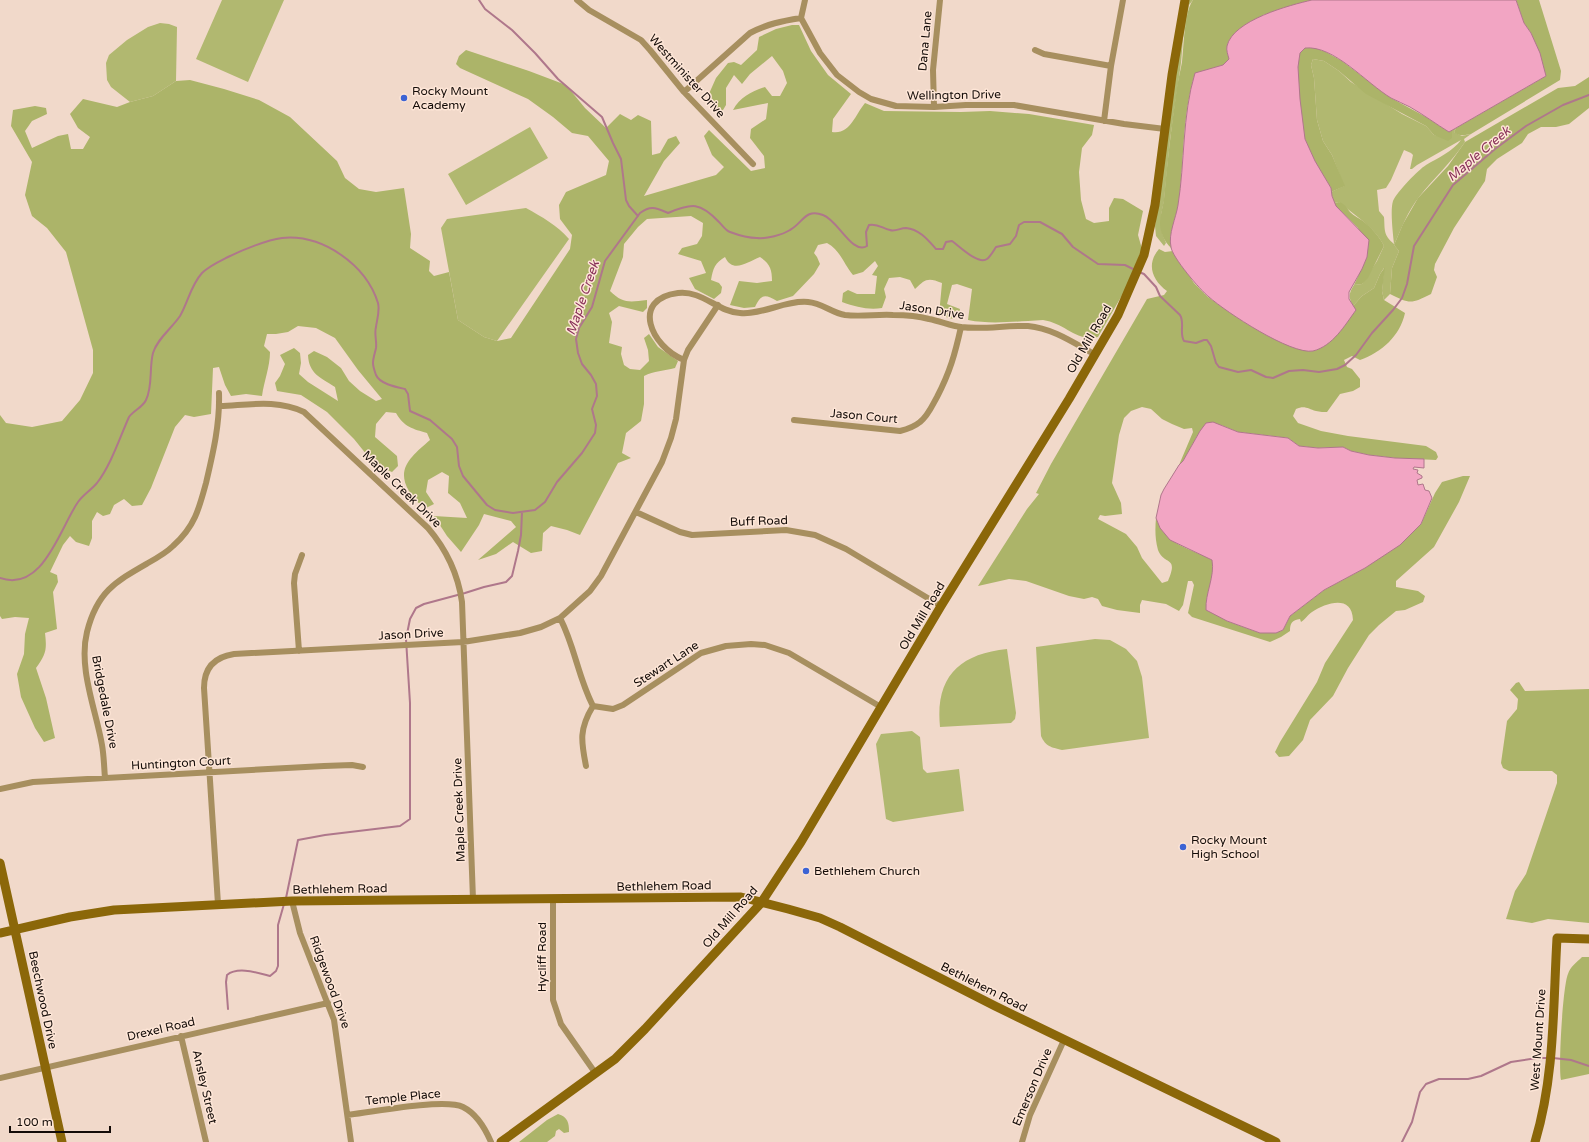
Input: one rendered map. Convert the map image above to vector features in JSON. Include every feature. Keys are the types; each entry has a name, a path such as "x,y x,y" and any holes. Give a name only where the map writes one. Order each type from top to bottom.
{"main road":[{"name":"Old Mill Road","path":"501,1142 615,1059 645,1029 761,903 804,837 941,606 1065,405 1118,315 1144,255 1155,205 1172,75 1185,0"},
{"name":"Beechwood Drive","path":"0,863 62,1142"},
{"name":"Bethlehem Road","path":"0,933 99,912 218,904 473,899 741,897 820,918 1064,1040 1276,1142"},
{"name":"West Mount Drive","path":"1535,1142 1543,1112 1549,1071 1557,938 1589,939"}],"street":[{"name":"Westminister Drive","path":"577,0 590,10 641,40 684,92 753,164"},
{"path":"684,92 750,33 762,26 774,22 801,18 805,0"},
{"name":"Dana Lane","path":"934,107 933,70 940,0"},
{"path":"1104,121 1122,0"},
{"name":"Wellington Drive","path":"801,18 828,66 847,84 871,99 896,106 934,107 1014,105 1104,121 1165,129"},
{"path":"1035,50 1044,54 1111,66"},
{"name":"Jason Drive","path":"684,360 668,351 655,337 650,318 651,309 655,302 670,294 686,292 740,313 800,302 810,302 844,315 882,314 910,316 927,318 961,327 1028,326 1052,332 1094,354"},
{"name":"Jason Drive","path":"218,904 204,688 204,679 207,671 216,660 224,656 234,654 463,642 520,633 541,627 560,618 590,591 601,576 662,462 671,438 679,399 684,360 688,350 718,305"},
{"name":"Jason Court","path":"794,420 900,431 912,427 927,416 950,371 961,327"},
{"name":"Bridgedale Drive","path":"105,778 102,745 84,656 84,646 90,621 100,600 107,591 126,576 164,554 174,546 190,527 201,502 213,456 218,430 220,406 219,393"},
{"name":"Maple Creek Drive","path":"220,406 276,404 289,406 304,412 428,528 444,548 458,581 462,602 473,899"},
{"name":"Buff Road","path":"636,512 680,532 692,535 786,530 815,535 846,549 941,606"},
{"path":"299,651 294,584 302,555"},
{"path":"560,618 568,633 581,678 593,706 583,724 581,737 586,766"},
{"name":"Stewart Lane","path":"593,706 613,709 623,705 701,653 726,646 751,644 765,646 789,653 881,707"},
{"name":"Huntington Court","path":"0,789 33,782 324,766 352,765 364,767"},
{"name":"Hycliff Road","path":"553,899 553,1000 561,1024 596,1074"},
{"name":"Ridgewood Drive","path":"292,902 300,933 334,1020 338,1039 351,1142"},
{"name":"Drexel Road","path":"0,1078 328,1003"},
{"name":"Ansley Street","path":"181,1036 206,1142"},
{"name":"Emerson Drive","path":"1022,1142 1030,1115 1064,1040"},
{"name":"Temple Place","path":"348,1115 434,1104 455,1104 464,1107 477,1118 491,1142"}],"green space":[{"path":"222,0 284,0 248,82 196,59"},
{"path":"1189,0 1193,0 1189,5 1183,39 1164,201 1161,215 1162,233 1166,243 1164,246 1156,236 1155,226 1179,51"},
{"path":"1193,0 1312,0 1263,15 1227,47 1229,59 1223,65 1195,74 1188,103 1184,133 1180,193 1171,248 1163,236 1160,220 1164,199 1176,91 1182,62 1186,21 1190,5"},
{"path":"1516,0 1539,0 1561,71 1560,80 1471,134 1458,135 1454,132 1456,128 1546,76 1531,33 1524,23"},
{"path":"160,23 177,27 176,81 153,96 130,102 111,87 107,80 106,63 109,55 127,40 148,27"},
{"path":"799,25 811,51 828,75 851,94 833,119 832,132 838,132 848,127 865,103 884,111 990,111 1029,114 1094,125 1092,135 1082,148 1079,172 1081,200 1086,219 1094,223 1109,221 1109,208 1114,198 1123,199 1143,211 1138,235 1142,249 1125,290 1098,337 1083,337 1051,322 1043,320 983,322 968,320 972,289 957,284 952,285 947,304 960,309 958,316 953,319 939,315 942,283 933,280 924,281 915,289 910,280 900,277 889,278 884,289 886,297 882,308 862,308 842,302 843,293 848,290 857,294 875,294 877,276 872,275 878,266 875,261 863,272 853,275 839,253 827,243 818,245 814,253 820,264 814,274 793,296 777,301 764,296 759,300 755,307 744,308 730,305 739,281 757,283 772,281 772,273 766,262 760,257 745,264 736,266 728,262 725,257 719,261 715,266 711,280 719,283 722,287 721,293 714,299 695,289 689,278 706,273 701,261 678,254 682,248 697,244 702,236 703,223 691,216 647,219 638,227 624,244 623,257 610,291 619,298 627,301 647,300 647,308 643,312 619,306 609,313 612,322 609,343 622,347 621,354 624,365 630,369 640,370 649,361 648,350 644,338 649,334 658,347 678,361 675,368 644,376 644,404 641,421 626,433 622,453 631,458 618,463 580,535 551,526 543,533 542,551 531,553 513,542 496,554 478,560 516,527 511,521 484,514 479,525 461,552 447,536 434,516 467,518 460,503 448,493 449,476 442,472 428,480 426,492 434,504 426,508 414,499 405,483 404,475 408,462 430,440 427,433 413,429 402,421 396,413 386,412 376,424 375,437 397,456 398,466 392,472 375,465 354,439 327,412 301,395 277,391 275,383 285,364 280,355 294,348 300,353 301,363 299,374 308,382 338,401 335,387 316,374 311,367 308,355 314,351 327,357 341,368 349,381 360,391 376,401 382,399 358,370 335,338 316,328 298,326 288,332 267,334 264,346 270,352 270,358 262,396 246,394 231,396 225,385 219,367 213,368 211,414 194,417 185,415 175,427 151,488 142,505 132,506 124,499 114,505 110,514 103,516 97,512 92,521 92,538 89,546 76,542 70,536 63,545 50,572 57,575 58,582 53,592 57,629 45,633 45,652 36,668 46,698 55,738 44,742 35,728 21,697 17,674 24,654 25,634 29,618 15,617 2,619 0,616 0,415 6,423 32,427 62,421 80,400 93,373 93,350 66,252 47,228 32,216 25,195 32,162 11,126 13,110 35,106 46,108 47,114 32,121 25,131 32,148 58,136 68,134 71,149 83,149 90,137 78,128 70,114 83,99 117,107 153,96 176,81 190,80 259,100 290,117 337,161 345,178 359,189 376,192 404,188 411,234 410,248 430,261 429,271 434,276 449,272 458,320 484,337 497,341 511,338 570,249 572,235 560,219 559,205 566,192 606,175 609,161 588,136 572,133 528,99 460,68 456,64 459,56 466,50 566,85 585,108 606,128 620,114 631,120 638,115 651,121 652,155 660,153 668,139 676,136 680,143 664,161 644,196 716,175 724,167 712,155 704,136 709,130 751,171 765,168 764,156 750,138 751,129 766,119 768,103 733,110 736,105 746,96 765,87 772,96 780,96 787,83 783,71 772,56 750,74 742,84 734,75 726,88 726,105 720,115 711,104 708,96 716,78 728,63 734,62 741,65 757,50 759,37 776,29"},
{"path":"1313,47 1342,61 1391,98 1426,117 1449,132 1452,130 1452,138 1448,141 1434,135 1426,126 1366,94 1339,71 1324,61 1313,59 1311,65 1314,78 1317,120 1323,141 1332,155 1345,186 1331,192 1331,188 1316,164 1307,145 1303,131 1300,109 1298,85 1299,55 1305,48"},
{"path":"1313,59 1324,61 1339,71 1351,82 1402,114 1426,126 1434,135 1452,138 1452,130 1456,128 1454,132 1462,136 1471,134 1464,139 1465,142 1460,150 1419,197 1408,214 1394,245 1399,251 1392,268 1390,294 1384,300 1382,291 1384,268 1374,288 1362,296 1353,306 1350,300 1350,293 1354,285 1362,284 1377,261 1384,246 1370,227 1339,202 1334,203 1331,192 1344,186 1332,155 1323,141 1317,120 1314,78 1311,65","holes":["1461,140 1458,144 1422,168 1395,197 1392,205 1394,244 1385,232 1384,217 1379,211 1377,190 1386,188 1404,150 1413,155 1410,169 1412,169"]},
{"path":"1589,77 1589,108 1569,124 1556,127 1541,127 1528,134 1522,143 1497,159 1487,169 1485,181 1454,228 1435,264 1434,270 1437,277 1431,294 1419,300 1410,302 1390,294 1392,268 1399,251 1394,245 1403,224 1418,198 1448,166 1465,142 1558,88 1575,86"},
{"path":"530,127 548,158 466,205 448,174"},
{"path":"1339,202 1369,226 1384,246 1368,278 1362,284 1354,285 1367,257 1358,228 1334,203"},
{"path":"526,208 554,225 569,239 497,341 484,337 458,320 441,228 447,219"},
{"path":"1159,249 1165,252 1173,251 1194,283 1208,297 1244,322 1353,306 1362,296 1374,288 1385,267 1382,291 1384,300 1405,313 1399,329 1389,342 1376,353 1360,360 1352,356 1344,360 1347,367 1352,369 1360,379 1360,387 1353,391 1340,394 1327,412 1302,407 1296,409 1293,416 1298,423 1321,431 1426,446 1436,452 1438,457 1436,460 1395,458 1369,455 1351,451 1343,447 1318,448 1299,446 1288,438 1238,432 1221,425 1200,431 1183,461 1179,465 1193,432 1192,428 1184,429 1172,424 1162,419 1151,409 1142,407 1131,411 1124,418 1119,435 1112,483 1121,503 1122,514 1105,516 1100,515 1098,519 1126,534 1137,547 1142,558 1162,583 1168,581 1172,567 1158,550 1156,542 1156,518 1160,527 1172,540 1179,545 1212,560 1214,568 1206,603 1227,621 1260,633 1276,633 1283,630 1290,616 1324,590 1365,568 1421,524 1435,493 1442,482 1463,476 1470,476 1459,502 1434,547 1396,581 1396,587 1418,591 1425,596 1423,602 1405,610 1396,611 1369,635 1348,668 1333,696 1310,720 1303,740 1289,756 1279,757 1275,752 1317,682 1325,663 1353,620 1352,612 1343,604 1337,603 1324,606 1310,613 1301,622 1300,619 1293,621 1290,626 1290,631 1270,642 1192,617 1188,613 1194,585 1192,581 1188,581 1183,605 1179,611 1166,604 1142,600 1140,605 1140,613 1117,610 1102,606 1098,599 1092,597 1084,599 1069,596 1026,581 1009,579 978,586 1027,509 1039,494 1036,493 1051,464 1147,299 1164,295 1167,291 1154,277 1152,272 1153,260"},
{"path":"1095,639 1110,640 1126,649 1137,661 1142,677 1149,738 1062,750 1052,747 1045,742 1041,736 1036,647"},
{"path":"1007,649 1016,713 1015,719 1011,723 940,727 939,709 942,694 946,682 954,671 963,663 976,656"},
{"path":"1519,682 1525,691 1589,689 1589,923 1548,919 1532,923 1506,919 1515,891 1526,874 1557,783 1557,775 1552,771 1509,771 1503,768 1501,763 1507,721 1517,709 1518,699 1510,690 1516,683"},
{"path":"912,731 920,737 923,769 927,773 959,769 964,811 893,822 886,819 876,744 881,734"},
{"path":"1582,957 1589,957 1589,1074 1561,1080 1561,1044 1566,981 1570,969"},
{"path":"558,1114 566,1119 569,1126 569,1132 564,1133 559,1129 556,1131 555,1136 547,1142 519,1142 547,1120"}],"shaded area":[{"path":"1312,0 1516,0 1524,23 1531,33 1540,53 1546,76 1449,132 1410,107 1391,98 1350,66 1327,52 1305,48 1300,53 1298,67 1305,139 1315,161 1331,188 1336,206 1369,240 1367,257 1349,292 1349,299 1356,310 1343,328 1327,345 1313,351 1303,350 1275,340 1217,304 1193,281 1176,258 1170,242 1171,231 1177,210 1188,106 1195,73 1223,65 1229,59 1227,46 1231,37 1251,21 1277,10"},
{"path":"1213,422 1238,432 1288,438 1299,446 1318,448 1343,447 1351,451 1369,455 1424,459 1424,468 1414,467 1413,469 1418,470 1417,473 1422,476 1422,478 1417,480 1418,485 1423,484 1425,490 1429,491 1432,498 1421,524 1400,545 1365,568 1324,590 1290,616 1283,630 1276,633 1260,633 1227,621 1206,610 1213,566 1212,560 1170,540 1160,528 1156,518 1161,495 1164,489 1183,461 1200,431 1206,423"}],"waterway":[{"path":"479,0 485,9 512,30 558,79 602,117 621,159 626,200 638,216"},
{"name":"Maple Creek","path":"1139,272 1144,274 1156,287 1160,296 1180,315 1184,341 1196,343 1207,340 1211,346 1216,363 1219,367 1238,372 1251,370 1266,377 1273,378 1289,371 1303,370 1319,372 1337,369 1345,365 1356,355 1372,333 1402,298 1407,284 1414,246 1453,185 1495,149 1526,126 1563,105 1589,95"},
{"name":"Maple Creek","path":"0,578 15,580 28,576 39,567 57,541 78,502 102,476 129,417 143,405 146,400 155,348 161,338 180,316 198,278 205,270 218,262 247,248 269,241 282,238 297,238 313,241 341,255 364,276 372,289 379,306 375,332 376,348 373,363 376,375 385,383 405,389 408,394 410,411 430,420 452,439 457,447 459,466 463,476 487,505 495,510 513,513 535,510 545,502 557,482 582,453 595,433 596,425 592,409 597,396 596,384 582,364 578,353 576,339 579,328 592,307 605,261 640,213 644,210 654,208 668,213 683,207 695,206 712,215 729,231 754,238 765,238 783,234 808,215 817,213 829,218 856,246 867,246 866,232 869,225 877,225 892,230 906,228 915,230 936,249 943,249 946,242 952,241 974,257 983,260 987,259 996,247 1010,244 1016,236 1019,225 1024,222 1040,222 1062,234 1073,247 1098,264 1125,265 1135,270"},
{"path":"286,898 298,840 325,835 400,826 410,819 410,703 406,639 410,619 416,608 424,604 506,582 512,576 518,551 521,535 522,512"},
{"path":"228,1009 226,982 227,975 232,972 242,971 270,976 276,971 278,966 278,925 284,904"},
{"path":"1402,1142 1412,1122 1420,1092 1426,1084 1439,1079 1468,1079 1481,1076 1511,1062 1537,1058 1549,1058"},
{"path":"1553,1058 1571,1060 1589,1066"}],"place":[{"name":"Rocky Mount Academy","path":"404,98"},
{"name":"Rocky Mount High School","path":"1183,847"},
{"name":"Bethlehem Church","path":"806,871"}]}
